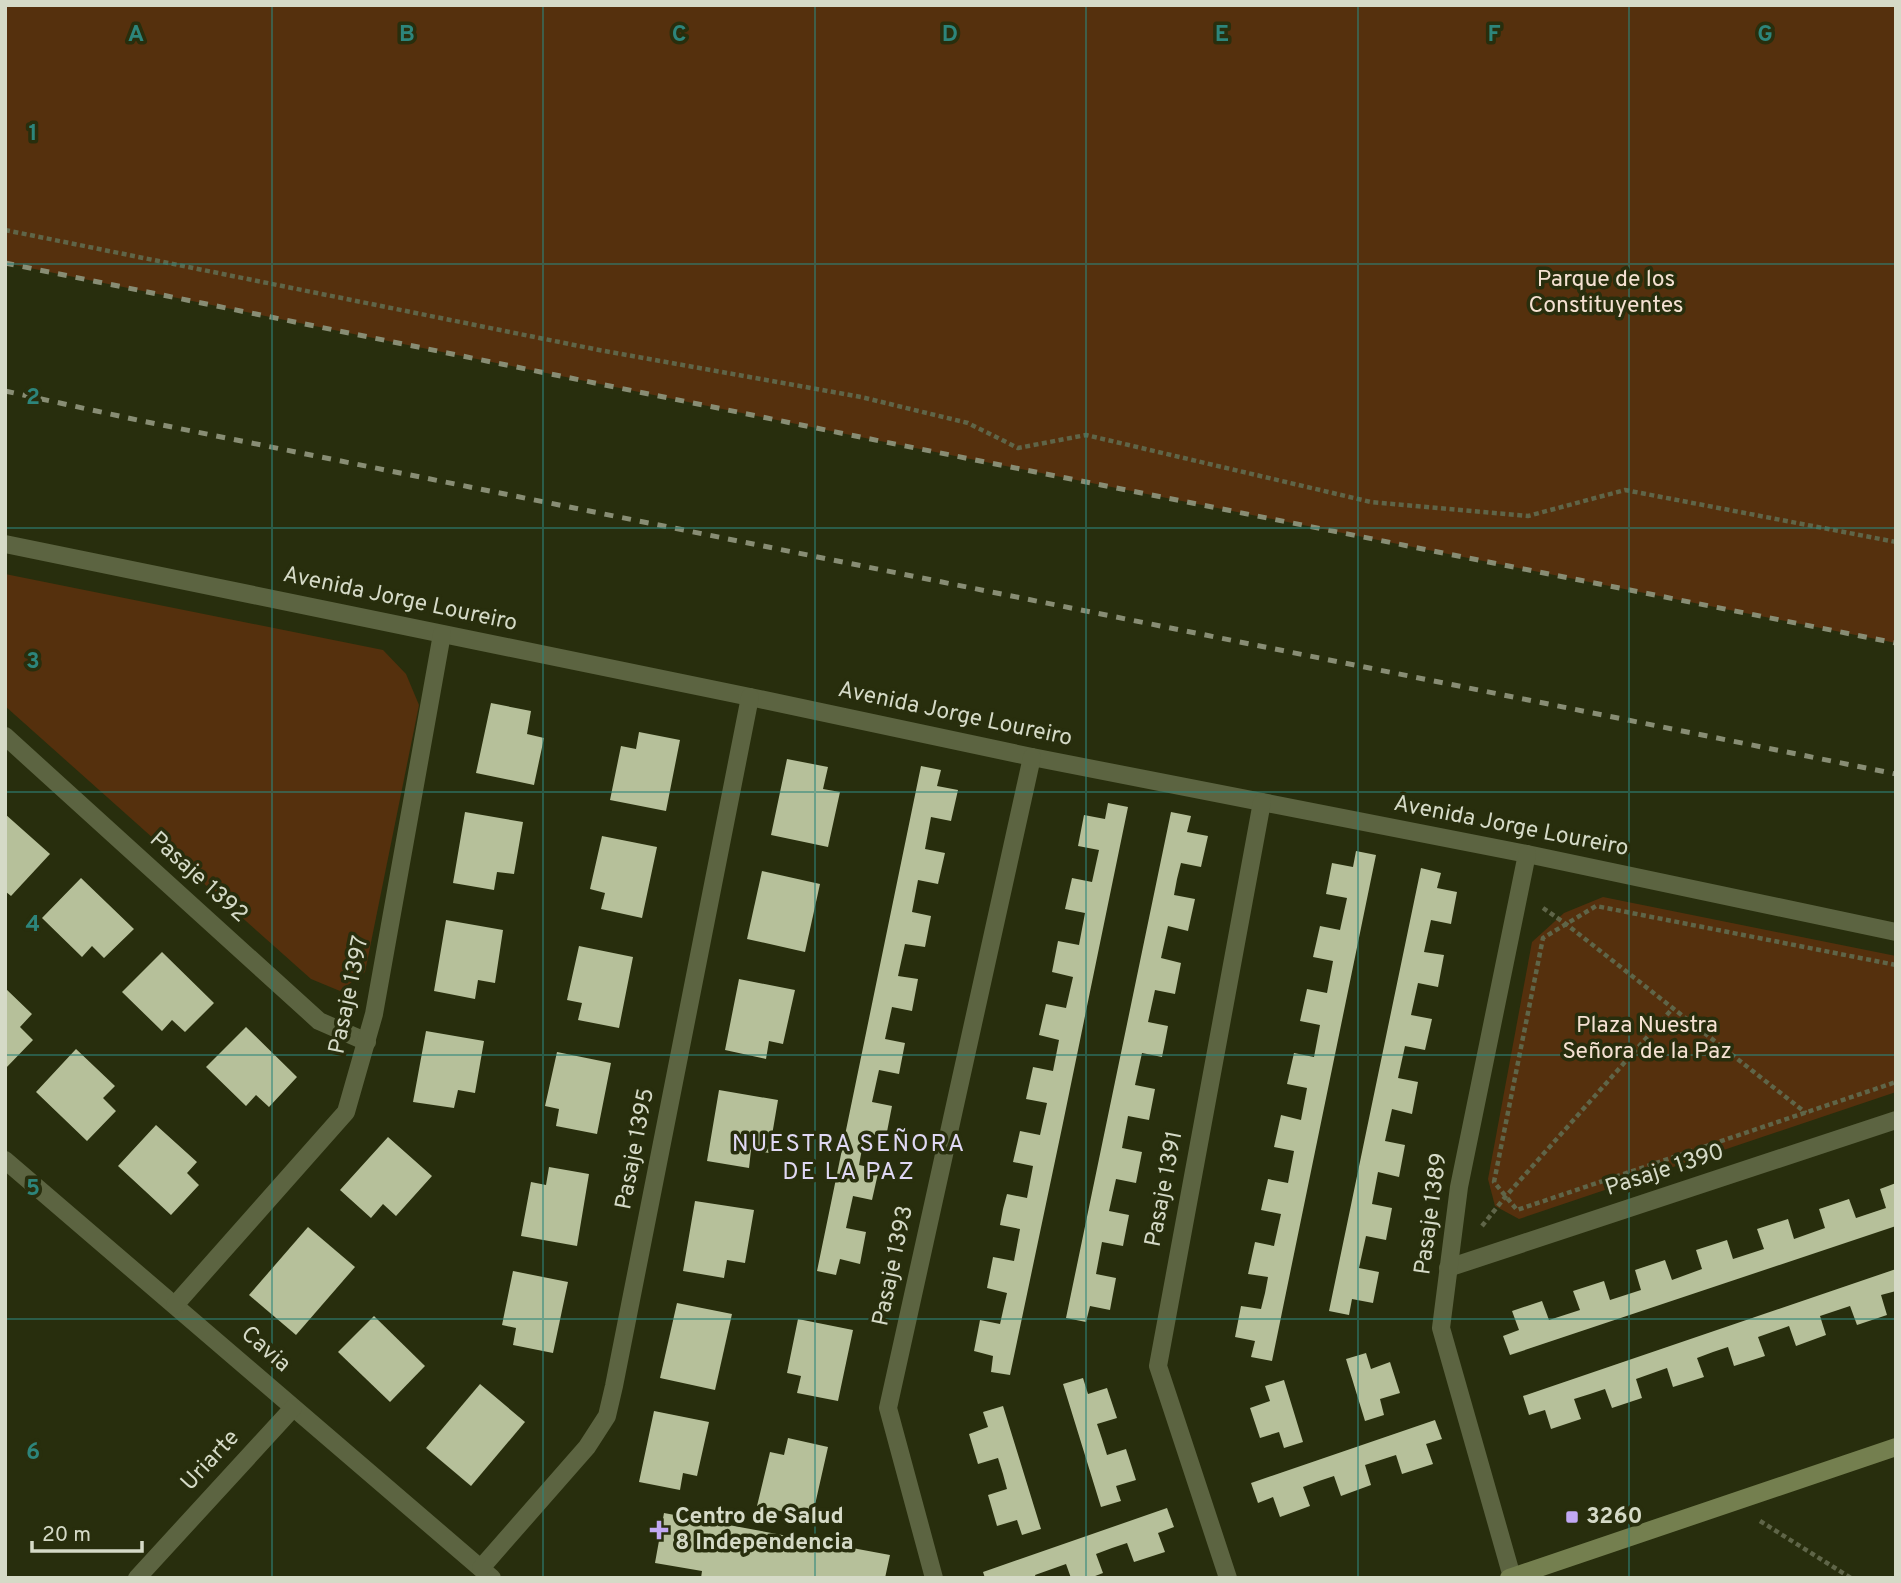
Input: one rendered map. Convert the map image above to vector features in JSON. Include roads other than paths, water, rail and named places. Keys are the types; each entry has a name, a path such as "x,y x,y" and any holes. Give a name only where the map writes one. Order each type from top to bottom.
{"main road":[{"path":"1511,1577 1896,1447"}],"street":[{"name":"Avenida Jorge Loureiro","path":"5,544 1032,757 1527,854 1896,932"},
{"name":"Pasaje 1397","path":"175,1305 346,1112 374,1014 442,634"},
{"name":"Pasaje 1395","path":"486,1573 587,1447 607,1416 750,697"},
{"name":"Pasaje 1392","path":"5,736 319,1021 367,1042"},
{"name":"Pasaje 1393","path":"934,1578 888,1408 1032,757"},
{"name":"Pasaje 1391","path":"1228,1578 1158,1366 1262,802"},
{"name":"Pasaje 1389","path":"1511,1577 1441,1328 1459,1187 1527,854"},
{"name":"Pasaje 1390","path":"1448,1268 1896,1120"},
{"name":"Cavia","path":"5,1160 486,1573"},
{"name":"Uriarte","path":"137,1578 293,1408"}],"railway":[{"path":"5,263 880,441 1896,643"},
{"path":"5,391 142,421 1896,774"}],"place":[{"name":"3260","path":"1572,1517"},
{"name":"Centro de Salud 8 Independencia","path":"659,1530"}],"district":[{"name":"NUESTRA SEÑORA DE LA PAZ","path":"849,1159"}],"park label":[{"name":"Parque de los Constituyentes","path":"1606,293"},
{"name":"Plaza Nuestra Señora de la Paz","path":"1647,1039"}]}
